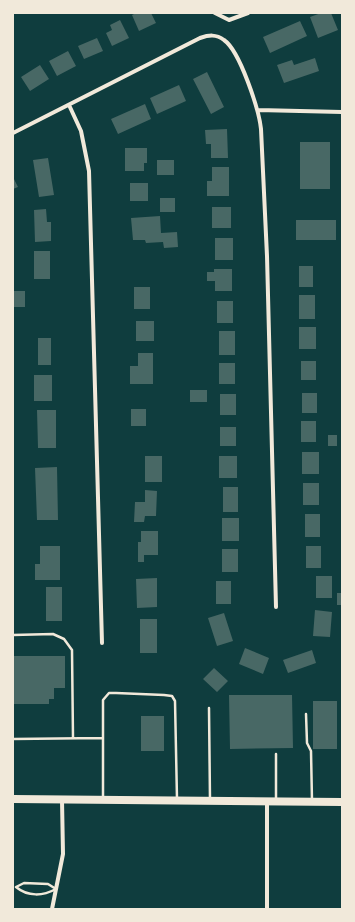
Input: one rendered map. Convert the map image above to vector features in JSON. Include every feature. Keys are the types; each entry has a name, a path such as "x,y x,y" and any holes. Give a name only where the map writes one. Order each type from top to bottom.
{"main road":[{"path":"13,799 342,802"}],"street":[{"path":"215,13 224,19 233,20 248,13"},
{"path":"13,133 200,38 217,36 225,40 233,50 258,110 262,145 267,256 276,607"},
{"path":"69,105 81,131 89,170 102,643"},
{"path":"258,110 342,112"},
{"path":"52,909 63,854 62,799"},
{"path":"267,801 267,909"}],"lane":[{"path":"13,635 53,634 64,639 72,650 73,738"},
{"path":"103,799 103,700 109,694 172,696 175,701 177,800"},
{"path":"209,708 210,800"},
{"path":"306,714 307,744 310,751 312,801"},
{"path":"13,739 103,738"},
{"path":"276,754 276,801"},
{"path":"24,883 48,884 56,889 46,894 24,893 16,887 24,883"}],"building":[{"path":"136,13 151,13 156,23 139,31 132,15"},
{"path":"321,13 331,13 338,30 318,38 310,17"},
{"path":"120,20 129,38 112,46 106,33 112,30 110,25"},
{"path":"300,21 307,36 270,53 263,37"},
{"path":"97,38 103,51 84,59 78,46"},
{"path":"68,51 76,66 57,76 49,61"},
{"path":"315,58 319,71 284,83 277,65 292,60 294,65"},
{"path":"40,65 49,79 30,91 21,77"},
{"path":"207,72 224,107 211,114 193,79"},
{"path":"179,85 186,101 157,114 150,98"},
{"path":"145,104 151,119 118,134 111,119"},
{"path":"227,129 228,158 211,158 211,144 206,144 205,130"},
{"path":"300,142 330,142 330,189 300,189"},
{"path":"125,148 147,148 147,163 144,163 144,171 125,171"},
{"path":"48,158 54,195 39,197 33,160"},
{"path":"157,160 174,160 174,175 157,175"},
{"path":"212,167 229,167 229,196 207,196 207,181 212,181"},
{"path":"13,177 18,187 13,189"},
{"path":"130,183 148,183 148,201 130,201"},
{"path":"160,198 175,198 175,212 160,212"},
{"path":"212,207 231,207 231,228 212,228"},
{"path":"46,209 47,222 51,222 51,241 35,242 34,210"},
{"path":"160,216 161,233 177,232 178,247 164,248 163,242 146,243 145,240 133,240 131,218"},
{"path":"296,220 336,220 336,240 296,240"},
{"path":"215,238 233,238 233,260 215,260"},
{"path":"34,251 50,251 50,279 34,279"},
{"path":"299,266 313,266 313,287 299,287"},
{"path":"214,269 232,269 232,291 215,291 215,281 207,281 207,272 214,272"},
{"path":"134,287 150,287 150,309 134,309"},
{"path":"13,291 25,291 25,307 13,307"},
{"path":"299,295 315,295 315,319 299,319"},
{"path":"217,301 233,301 233,323 217,323"},
{"path":"136,321 154,321 154,341 136,341"},
{"path":"299,327 316,327 316,349 299,349"},
{"path":"219,331 235,331 235,355 219,355"},
{"path":"38,338 51,338 51,365 38,365"},
{"path":"138,353 153,353 153,384 130,384 130,366 138,366"},
{"path":"301,361 316,361 316,380 301,380"},
{"path":"219,363 235,363 235,384 219,384"},
{"path":"34,375 52,375 52,401 34,401"},
{"path":"190,390 207,390 207,402 190,402"},
{"path":"302,393 317,393 317,413 302,413"},
{"path":"220,394 236,394 236,415 220,415"},
{"path":"131,409 146,409 146,426 131,426"},
{"path":"37,410 56,410 56,448 38,448"},
{"path":"301,421 316,421 316,442 301,442"},
{"path":"220,427 236,427 236,446 220,446"},
{"path":"328,435 337,435 337,446 328,446"},
{"path":"302,452 319,452 319,474 302,474"},
{"path":"145,456 162,456 162,482 145,482"},
{"path":"219,456 237,456 237,478 219,478"},
{"path":"57,467 58,520 37,520 35,468"},
{"path":"303,483 319,483 319,505 303,505"},
{"path":"223,487 238,487 238,512 223,512"},
{"path":"145,490 157,491 156,516 145,516 144,522 134,522 135,502 145,502"},
{"path":"305,514 320,514 320,537 305,537"},
{"path":"222,518 239,518 239,541 222,541"},
{"path":"141,531 158,531 158,555 144,555 144,562 138,562 138,542 141,542"},
{"path":"40,546 60,546 60,580 35,580 35,564 40,564"},
{"path":"306,546 321,546 321,568 306,568"},
{"path":"222,549 238,549 238,572 222,572"},
{"path":"316,576 332,576 332,598 316,598"},
{"path":"157,578 157,607 137,608 136,579"},
{"path":"216,581 231,581 231,604 216,604"},
{"path":"46,587 62,587 62,621 46,621"},
{"path":"337,593 342,593 342,605 337,605"},
{"path":"315,610 332,612 330,637 313,636"},
{"path":"224,613 233,641 217,646 208,618"},
{"path":"140,619 157,619 157,653 140,653"},
{"path":"245,648 269,658 263,674 239,664"},
{"path":"312,650 316,663 288,673 283,660"},
{"path":"13,656 65,656 65,688 54,688 54,699 49,699 49,704 13,704"},
{"path":"214,668 228,681 217,692 203,679"},
{"path":"229,695 292,695 293,748 230,749"},
{"path":"313,701 337,701 337,749 313,749"},
{"path":"141,716 164,716 164,751 141,751"}]}
